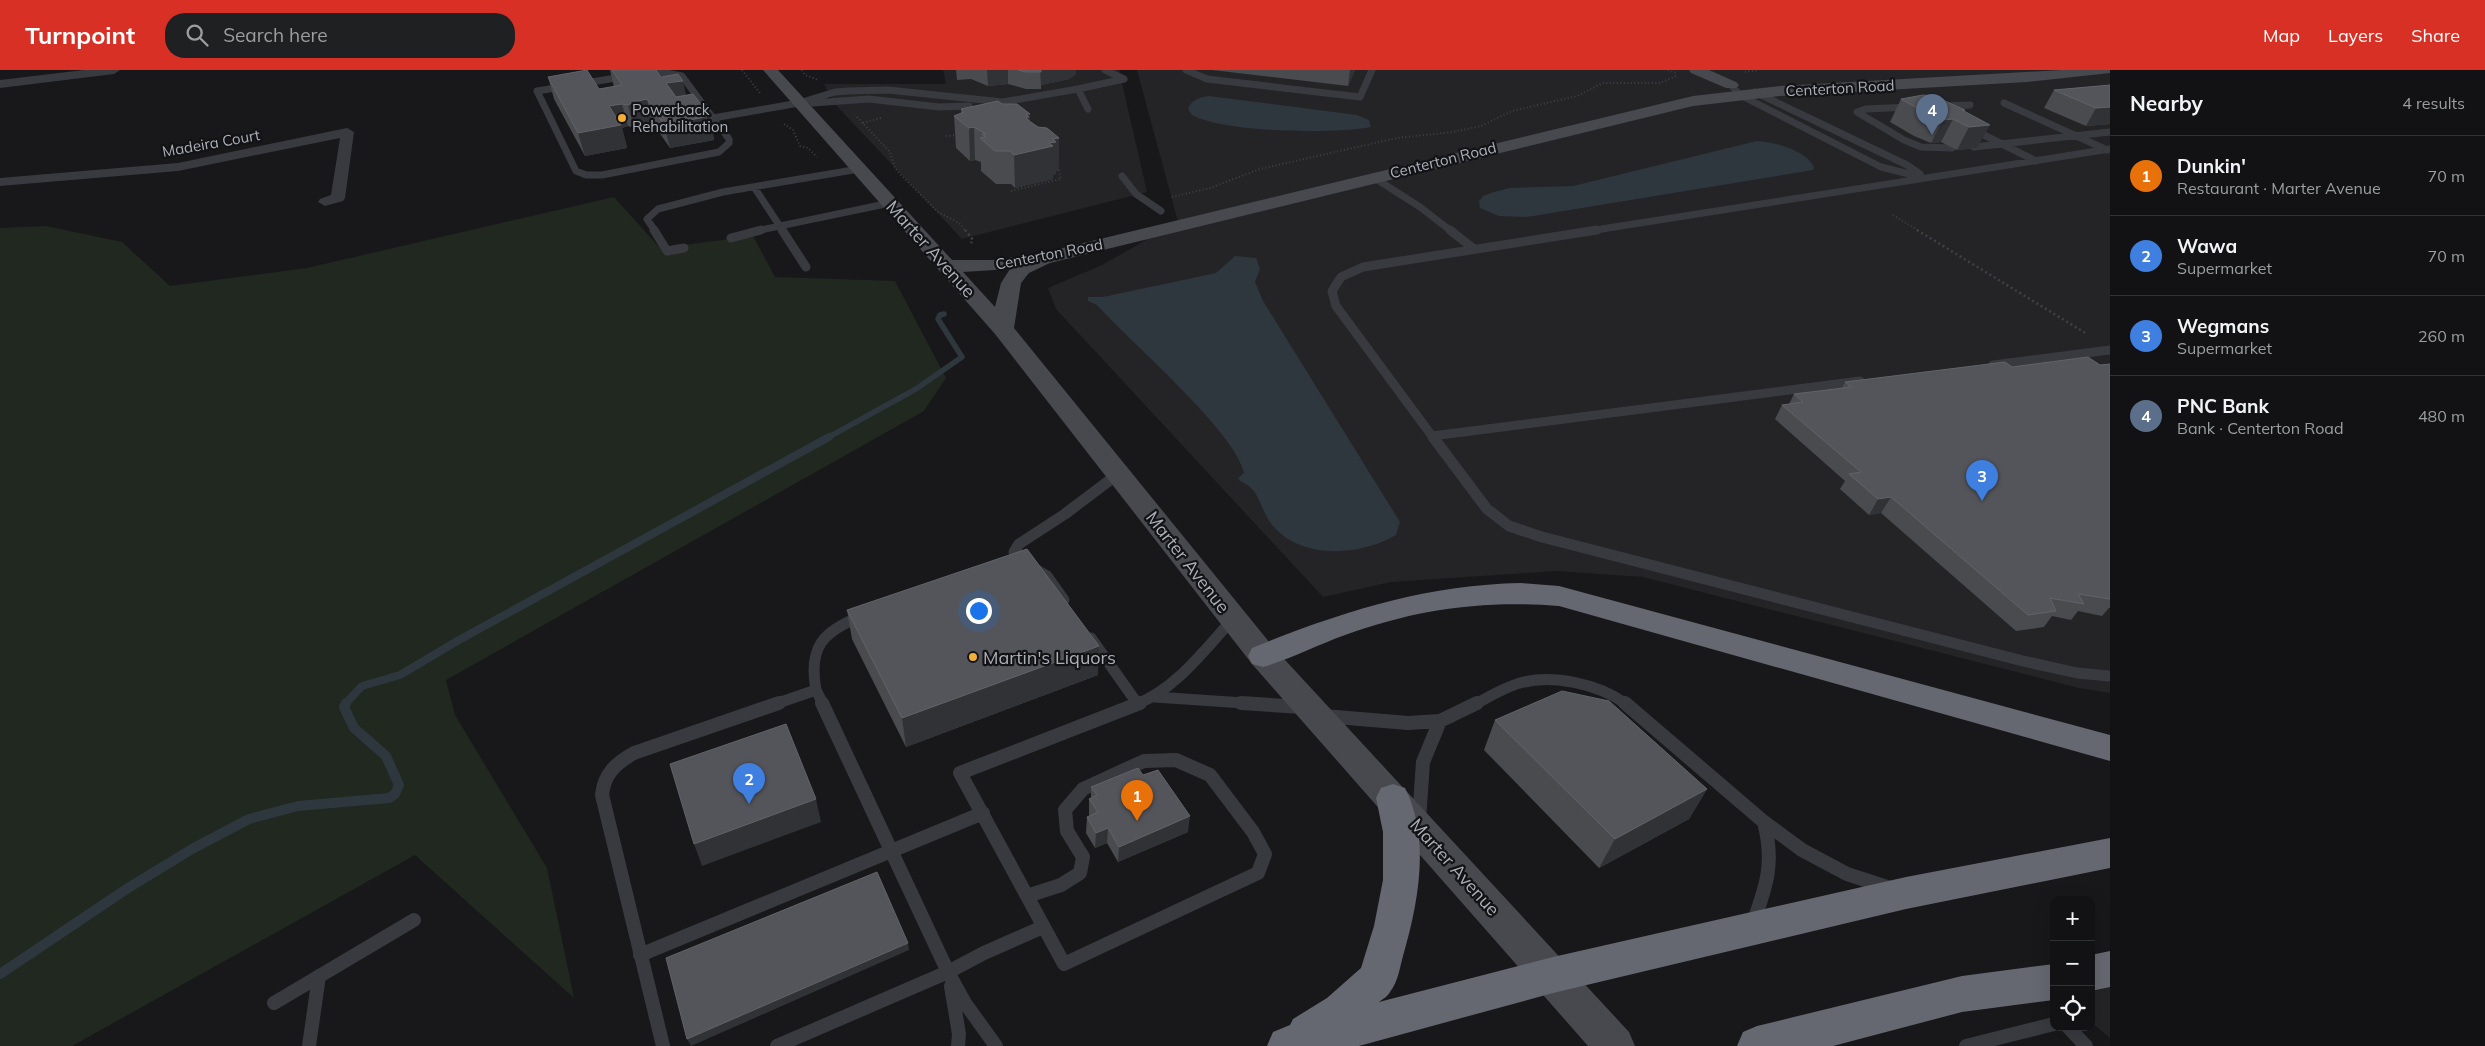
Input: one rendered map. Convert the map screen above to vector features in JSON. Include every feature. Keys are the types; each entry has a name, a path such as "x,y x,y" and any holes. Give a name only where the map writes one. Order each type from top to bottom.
{"highway":[{"path":"1263,656 1325,629 1441,598 1503,591 1530,592 1576,601 2110,748"},
{"path":"1286,1046 1341,1011 1377,979 1393,926 1400,880 1400,832 1393,798"},
{"path":"1286,1046 1552,975 1751,928 1906,893 2110,853"},
{"path":"2095,972 2110,969"},
{"path":"1757,1046 1826,1038 1962,994 2050,988"}],"main road":[{"name":"Marter Avenue","path":"770,70 1003,328 1263,656 1615,1046"},
{"name":"Centerton Road","path":"1424,150 1662,95 2018,70"},
{"name":"Centerton Road","path":"948,266 994,266 1046,258 1372,167 1665,107 1735,90 1757,93 1845,86 2027,78 2105,70"},
{"path":"1688,72 1735,90"},
{"path":"1226,196 1319,174"},
{"path":"1133,218 1169,205"},
{"name":"Centerton Road","path":"948,266 993,250 1021,244"},
{"path":"1003,328 1007,297 1013,280 1020,270 1046,258"}],"street":[{"path":"0,84 114,70"},
{"name":"Madeira Court","path":"0,182 178,167 347,132 338,198 325,202"}],"lane":[{"path":"799,103 869,99 900,109 922,110 939,106 970,106 1078,90 1124,79 1105,70"},
{"path":"1186,70 1207,78 1360,97 1372,70"},
{"path":"652,72 670,73 682,76 713,118 729,139 726,148 719,152 602,175 586,175 576,171 537,91 652,72"},
{"path":"713,118 799,103 834,92 876,90 1003,102"},
{"path":"1078,90 1088,109"},
{"path":"1735,90 1881,167 1928,179"},
{"path":"1757,93 1907,165 1928,179"},
{"path":"2004,103 2108,150"},
{"path":"1944,115 1936,109 1970,105"},
{"path":"1914,107 1866,109 1857,112 1904,140 1921,147 1952,148"},
{"path":"1960,124 2036,161"},
{"path":"1974,147 2110,132"},
{"path":"2108,150 1363,267 1341,277 1333,287 1332,295 1336,306 1487,509 1509,526 1542,538 2038,664 2077,673 2110,676"},
{"path":"1372,167 1474,249"},
{"path":"684,248 667,251 647,219 658,209 724,192 860,169"},
{"path":"1122,176 1136,194 1169,205"},
{"path":"754,187 806,267"},
{"path":"731,238 779,225 890,203"},
{"path":"1984,366 2110,350"},
{"path":"1432,436 1867,380"},
{"path":"1019,566 1014,552 1019,544 1067,512 1118,474"},
{"path":"1005,568 1019,566 1033,568 1047,576 1070,608"},
{"path":"878,611 852,620 831,632 818,645 812,657 812,674 816,690 948,972 965,1003 996,1046"},
{"path":"1026,896 1060,885 1080,873 1083,857 1067,831 1065,810 1083,789 1144,761 1176,760 1210,775 1253,832 1264,854 1258,873 1064,964 1042,927 983,813 960,773 1155,697 1182,675 1233,619"},
{"path":"1087,632 1137,703"},
{"path":"1155,697 1408,723 1440,721 1518,683 1540,679 1574,683 1613,694 1642,716 1764,822 1802,850 1847,874 1906,893"},
{"path":"663,1046 602,794 602,783 617,762 634,753 816,690"},
{"path":"1419,827 1424,762 1440,721"},
{"path":"640,955 983,813"},
{"path":"1751,928 1771,873 1770,843 1764,822"},
{"path":"274,1003 414,920"},
{"path":"777,1046 948,972 994,948 1042,927"},
{"path":"948,972 959,1034 958,1046"},
{"path":"309,1046 319,976"},
{"path":"1966,1046 2050,1025"},
{"path":"2072,1031 2086,1046"}],"path":[{"path":"742,70 764,100"},
{"path":"1169,205 1260,169 1404,137 1453,132 1481,126 1512,111 1577,96 1603,83 1660,83 1688,72"},
{"path":"853,113 890,152 895,168 901,176 938,212 959,223 973,240 972,243"},
{"path":"783,123 793,130 800,140 800,146 808,148 818,158"},
{"path":"946,136 964,135"},
{"path":"1010,191 1062,178 1055,159"},
{"path":"1893,215 2090,335"}],"shaded area":[{"path":"943,70 1119,70 1147,192 962,239 834,103 824,84 946,84"},
{"path":"1137,70 2110,70 2110,693 2079,688 1643,577 1557,571 1391,582 1323,597 1056,309 1048,288 1102,265 1178,222"},
{"path":"1209,96 1357,115 1369,120 1371,127 1332,131 1254,129 1208,121 1192,115 1188,109 1191,103 1199,98"},
{"path":"1757,141 1780,145 1797,152 1810,161 1814,167 1813,170 1527,217 1499,216 1480,208 1479,201 1483,196 1510,188 1573,186"},
{"path":"614,197 660,248 753,236 775,277 895,281 946,378 924,411 446,680 455,715 547,868 574,998 415,855 72,1046 0,1046 0,228 46,226 122,242 170,286 307,268"},
{"path":"1235,256 1256,258 1260,269 1255,282 1263,301 1400,522 1396,535 1364,548 1347,551 1329,551 1312,549 1296,543 1282,534 1266,516 1252,489 1238,478 1244,473 1237,455 1222,435 1180,387 1097,305 1088,301 1088,297 1103,297 1216,273"},
{"path":"2110,969 2110,1038 2095,1025 2095,972"}],"building":[{"path":"587,70 599,89 622,85 612,70 656,70 661,77 678,74 683,81 666,83 676,97 693,94 710,116 664,125 647,99 628,105 609,106 621,125 578,133 548,77"},
{"path":"1018,70 1041,70 1041,72 1026,72"},
{"path":"2110,85 2110,107 2096,108 2054,90"},
{"path":"1923,95 1934,96 1965,110 1962,110 1990,125 1969,127 1953,119 1943,120 1901,99"},
{"path":"998,101 1002,104 1017,104 1030,114 1026,114 1029,117 1026,117 1028,120 1038,127 1047,128 1059,138 1053,139 1056,142 1049,143 1053,146 1014,155 1010,151 995,151 980,138 986,137 982,134 986,134 974,127 969,128 954,116 964,112 961,109"},
{"path":"2088,357 2100,365 2110,364 2110,599 2078,594 2084,604 2050,598 2056,611 2028,615 1891,497 1878,499 1849,474 1861,472 1782,405 1803,402 1794,394 1851,387 1845,382 2005,362 2012,367"},
{"name":"Martin's Liquors","path":"1027,549 1099,646 902,718 847,610"},
{"path":"1562,691 1609,701 1707,789 1615,839 1495,720"},
{"path":"786,724 816,799 694,844 670,764"},
{"path":"1138,768 1143,775 1158,770 1190,816 1119,847 1108,828 1096,833 1087,817 1098,812 1089,799 1097,795 1091,787"},
{"path":"877,872 908,943 687,1039 666,958"}],"waterway":[{"path":"827,438 916,389 962,357 938,319 940,315 944,314"},
{"path":"345,704 362,686 400,675 459,640 829,437"},
{"path":"0,974 128,888 192,849 249,819 298,806 389,798 395,794 399,785 386,756 354,728 344,707 346,703"}],"place":[{"name":"Powerback Rehabilitation","path":"622,118"},
{"name":"PNC Bank","path":"1932,135"},
{"name":"Wegmans","path":"1982,501"},
{"name":"Martin's Liquors","path":"973,657"},
{"name":"Wawa","path":"749,804"},
{"name":"Dunkin'","path":"1137,821"}]}
